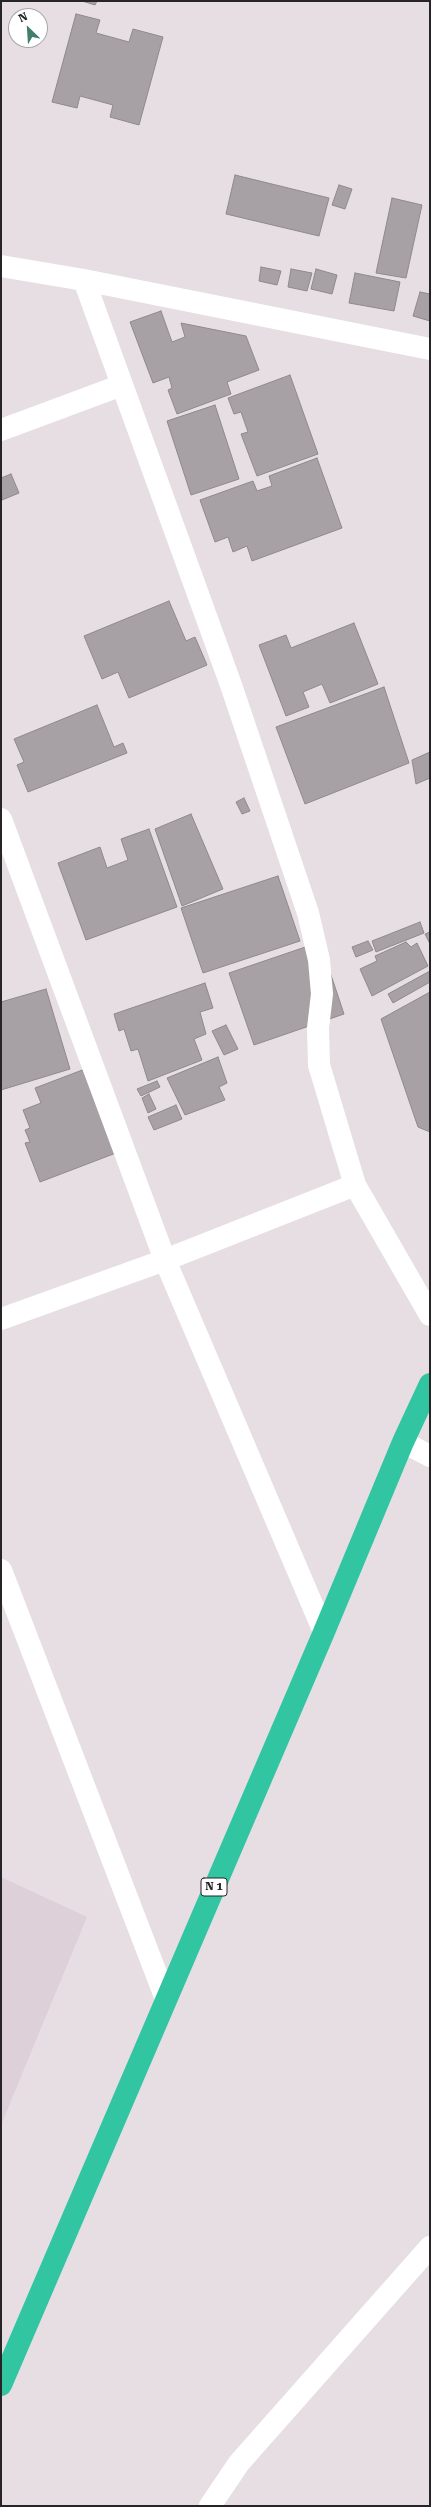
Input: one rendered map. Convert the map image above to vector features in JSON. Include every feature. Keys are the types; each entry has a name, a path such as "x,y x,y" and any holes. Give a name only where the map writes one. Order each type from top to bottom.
{"highway":[{"name":"N 1","path":"1,2385 324,1632 429,1383"}],"street":[{"path":"1,266 84,280 430,349"},
{"path":"84,280 231,685 308,913 319,960 322,994 318,1028 319,1065 355,1186 430,1315"},
{"path":"1,430 122,385"},
{"path":"1,819 165,1260 324,1632"},
{"path":"1,1319 165,1260 355,1186"},
{"path":"403,1442 430,1456"},
{"path":"1,1570 166,1999"},
{"path":"210,2506 239,2463 430,2247"}],"shaded area":[{"path":"1,1877 87,1917 1,2125"}],"building":[{"path":"82,1 97,1 95,5"},
{"path":"76,14 100,20 96,33 129,42 133,29 163,37 139,125 110,117 113,105 80,96 77,108 52,102"},
{"path":"235,175 329,198 319,236 226,214"},
{"path":"339,185 352,189 345,209 332,205"},
{"path":"392,198 422,205 406,278 376,273"},
{"path":"261,267 281,271 277,285 259,281"},
{"path":"291,269 312,273 307,291 288,287"},
{"path":"316,269 337,275 332,294 311,289"},
{"path":"355,273 400,282 394,311 349,303"},
{"path":"420,292 430,294 430,321 413,316"},
{"path":"161,311 172,342 185,337 181,323 246,336 259,370 227,382 231,394 177,414 168,390 172,388 169,377 153,383 130,322"},
{"path":"290,375 318,454 257,476 241,434 248,432 241,412 234,414 228,398"},
{"path":"215,405 239,479 191,495 167,421"},
{"path":"317,458 342,528 252,561 247,546 233,552 228,537 215,542 200,500 253,481 257,491 272,486 269,476"},
{"path":"11,474 19,493 2,500 1,478"},
{"path":"169,601 186,641 195,637 207,665 129,698 118,672 102,679 84,636"},
{"path":"354,623 378,684 330,703 322,684 303,692 309,707 286,716 259,645 286,635 291,648"},
{"path":"384,687 409,763 305,804 276,727"},
{"path":"97,705 114,747 123,743 127,753 28,792 17,765 24,762 14,739"},
{"path":"430,752 430,778 416,784 412,760"},
{"path":"244,798 250,811 242,814 236,802"},
{"path":"191,814 223,889 182,906 155,829"},
{"path":"149,829 177,907 86,940 58,863 100,847 107,868 128,860 121,839"},
{"path":"278,876 300,941 203,973 181,908"},
{"path":"420,922 424,933 376,952 372,941"},
{"path":"430,932 430,944 425,934"},
{"path":"368,941 373,950 356,957 352,947"},
{"path":"320,942 344,1014 254,1045 229,973"},
{"path":"406,942 411,947 417,943 428,966 372,996 360,969 377,961 375,956"},
{"path":"430,971 430,982 393,1003 388,994"},
{"path":"205,983 213,1008 200,1012 206,1034 194,1039 202,1060 148,1081 138,1049 131,1051 124,1029 119,1031 114,1014"},
{"path":"46,989 70,1069 1,1090 1,1002"},
{"path":"430,992 430,1132 418,1127 381,1019"},
{"path":"226,1025 238,1049 224,1055 212,1031"},
{"path":"218,1057 227,1083 219,1087 225,1100 185,1115 167,1078"},
{"path":"85,1069 116,1153 40,1182 25,1143 30,1142 25,1130 30,1128 23,1110 41,1103 35,1088"},
{"path":"157,1081 160,1087 141,1096 137,1089"},
{"path":"149,1094 156,1109 148,1113 142,1098"},
{"path":"176,1105 182,1119 154,1130 148,1117"}]}
